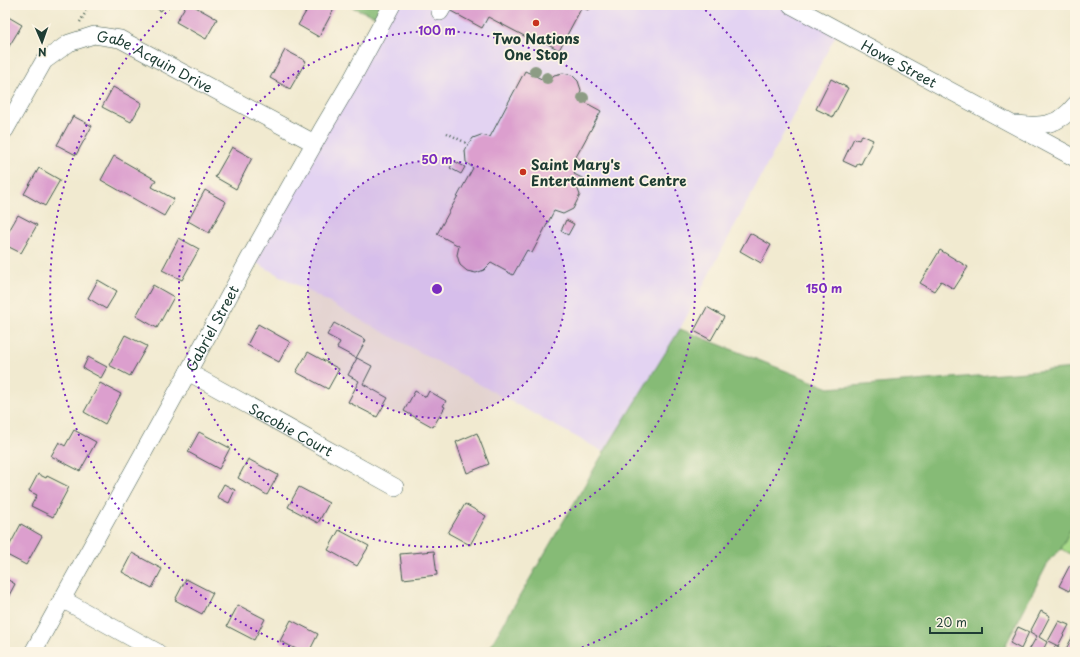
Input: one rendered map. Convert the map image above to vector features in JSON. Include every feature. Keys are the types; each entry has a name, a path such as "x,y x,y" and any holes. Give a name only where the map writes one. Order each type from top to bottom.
{"street":[{"name":"Gabriel Street","path":"33,652 249,259 314,143 352,80 392,5"},
{"name":"Howe Street","path":"791,5 1075,158"},
{"name":"Gabe Acquin Drive","path":"5,130 44,61 69,43 94,35 120,39 314,143"},
{"name":"Howe Street","path":"1008,123 1033,126 1053,123 1069,113 1075,105"},
{"name":"Sacobie Court","path":"188,372 395,487"},
{"path":"62,599 157,652"}],"path":[{"path":"446,133 468,144"}],"shaded area":[{"path":"392,5 791,5 838,31 680,329 604,452 249,259"}],"green space":[{"path":"347,5 392,5 384,20"},
{"path":"680,329 829,388 1075,368 1075,519 1061,549 1050,559 1002,652 487,652 604,452"},
{"path":"1075,519 1075,556 1061,549"}],"building":[{"path":"150,5 165,5 161,11"},
{"path":"186,5 192,5 217,19 206,39 176,22"},
{"path":"310,5 326,5 334,9 319,37 298,25"},
{"name":"Two Nations One Stop","path":"452,5 590,6 588,10 582,7 559,50 532,35 530,39 488,17 482,28 449,10"},
{"path":"5,15 22,25 5,53"},
{"path":"285,50 306,61 290,89 270,78"},
{"name":"Saint Mary's Entertainment Centre","path":"525,71 548,82 554,75 563,73 572,75 578,81 581,90 579,99 601,111 576,157 581,160 574,174 586,180 583,185 571,179 577,187 580,195 573,209 563,214 554,211 532,253 527,250 513,275 491,263 484,270 476,273 467,271 460,265 457,255 459,246 437,234 473,168 466,162 465,150 473,138 481,135 490,137"},
{"path":"831,79 848,88 833,117 816,109"},
{"path":"113,87 142,103 131,122 102,107"},
{"path":"73,116 92,126 76,155 57,145"},
{"path":"862,135 873,140 861,164 858,163 856,167 843,161 854,138 859,140"},
{"path":"232,147 252,158 236,189 215,177"},
{"path":"114,156 156,180 152,187 174,199 164,216 101,180"},
{"path":"454,161 465,167 461,174 450,168"},
{"path":"39,168 60,180 45,206 24,194"},
{"path":"205,190 226,202 209,233 188,221"},
{"path":"18,215 37,225 21,253 5,245 5,238"},
{"path":"566,220 574,224 568,235 561,231"},
{"path":"750,233 771,245 761,263 740,251"},
{"path":"179,238 199,249 182,280 162,270"},
{"path":"940,250 968,267 954,289 941,281 934,291 920,283"},
{"path":"98,280 117,291 106,309 88,298"},
{"path":"153,285 174,297 157,328 136,316"},
{"path":"707,307 724,317 711,340 694,331"},
{"path":"334,323 366,340 356,358 337,348 340,342 327,335"},
{"path":"258,324 290,342 279,362 247,345"},
{"path":"125,335 147,346 130,376 109,365"},
{"path":"308,352 339,369 328,389 296,372"},
{"path":"88,357 107,367 101,378 83,368"},
{"path":"357,358 372,366 363,384 388,398 377,417 348,402 359,381 348,375"},
{"path":"100,383 121,394 105,424 84,412"},
{"path":"415,391 426,397 429,391 446,401 443,406 445,407 433,427 404,411"},
{"path":"74,430 96,442 80,471 51,456 59,442 65,446"},
{"path":"199,432 230,448 219,469 188,452"},
{"path":"477,433 489,464 467,473 456,442"},
{"path":"248,459 278,475 267,495 238,478"},
{"path":"38,474 46,478 47,476 69,487 53,517 31,506 37,495 29,491"},
{"path":"224,484 235,490 229,503 217,497"},
{"path":"299,487 329,503 318,523 288,507"},
{"path":"465,504 486,516 470,545 448,533"},
{"path":"21,524 42,536 26,565 5,554"},
{"path":"339,530 369,546 357,566 328,550"},
{"path":"434,551 437,575 403,579 400,554"},
{"path":"132,553 162,569 152,588 122,572"},
{"path":"1070,565 1075,568 1075,579 1069,591 1059,586"},
{"path":"5,578 15,584 5,603"},
{"path":"186,579 213,593 202,614 175,600"},
{"path":"238,605 265,619 254,640 227,626"},
{"path":"1041,611 1050,616 1039,637 1047,642 1042,652 1028,652 1037,636 1030,632"},
{"path":"291,620 318,634 309,652 302,652 280,641"},
{"path":"1059,621 1069,625 1058,646 1048,641"},
{"path":"1018,627 1029,632 1021,649 1010,643"},
{"path":"1075,632 1075,652 1071,652 1066,649"},
{"path":"1055,646 1067,652 1052,652"}],"place":[{"name":"Two Nations One Stop","path":"536,23"},
{"name":"Saint Mary's Entertainment Centre","path":"523,172"}]}
